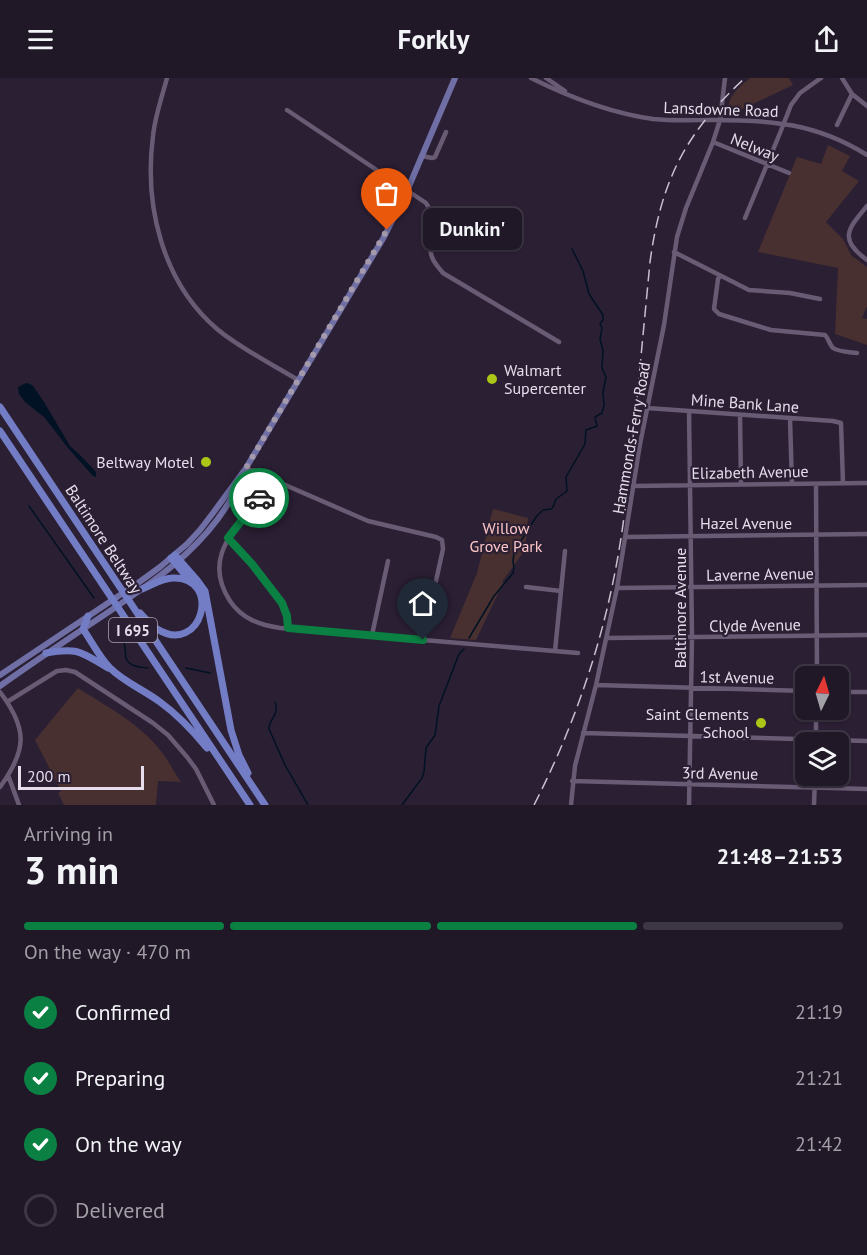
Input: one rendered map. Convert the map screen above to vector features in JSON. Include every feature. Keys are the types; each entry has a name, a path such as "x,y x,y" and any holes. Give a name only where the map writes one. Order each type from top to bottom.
{"highway":[{"name":"Baltimore Beltway","path":"0,407 265,805"},
{"name":"Baltimore Beltway","path":"0,431 250,805"},
{"path":"0,436 15,454"},
{"path":"127,599 153,626 165,633 185,633 194,627 202,612 202,599 176,559"},
{"path":"176,559 205,591 231,730 239,755 265,805"},
{"path":"140,586 169,578 181,579 192,584"},
{"path":"87,616 84,629 109,667 120,676"},
{"path":"46,653 63,650 78,651 174,712 233,780"}],"main road":[{"path":"0,686 103,616 206,535 219,518 232,499 246,468 374,254 407,191 455,78"},
{"path":"0,675 87,616 140,586"}],"street":[{"path":"167,78 153,133 150,176 156,224 171,268 190,300 218,330 298,380"},
{"name":"Lansdowne Road","path":"531,78 622,114 653,119 783,123 818,131 867,155"},
{"name":"Lansdowne Road","path":"546,78 572,96"},
{"name":"Hammonds Ferry Road","path":"571,805 572,781 607,638 626,537 647,408 664,326 677,237 720,120 725,78"},
{"path":"745,218 787,111 800,93 821,78"},
{"path":"842,78 852,94 867,106"},
{"path":"837,125 852,94"},
{"path":"287,110 426,203 431,214 431,255 443,273 559,342"},
{"path":"428,166 432,158 437,155 446,132"},
{"name":"Nelway","path":"713,142 789,174"},
{"path":"422,156 432,158"},
{"path":"867,206 854,222 849,236 854,250 867,260"},
{"path":"674,252 749,290 820,298"},
{"path":"720,276 714,304 714,309 718,314 771,330 825,335 836,350 858,353"},
{"name":"Mine Bank Lane","path":"647,408 841,423 843,483"},
{"name":"Baltimore Avenue","path":"689,411 692,587 689,805"},
{"path":"740,415 741,484"},
{"path":"790,419 792,484"},
{"path":"246,468 368,521 442,540 443,549 423,640"},
{"path":"261,474 264,486 260,497 228,538 221,555 219,570 222,587 232,604 250,620 267,626 578,653"},
{"name":"Elizabeth Avenue","path":"633,486 867,483"},
{"path":"816,484 817,666"},
{"name":"Hazel Avenue","path":"626,537 867,534"},
{"path":"228,538 252,564 282,603 287,616 288,628"},
{"path":"555,651 565,551"},
{"path":"372,635 388,561"},
{"name":"Laverne Avenue","path":"616,588 867,585"},
{"path":"526,587 561,591"},
{"name":"Clyde Avenue","path":"607,638 867,635"},
{"path":"8,702 57,671 75,672 168,735 196,769 214,805"},
{"name":"1st Avenue","path":"596,685 795,691"},
{"path":"0,692 16,716 21,738 17,760 0,788"},
{"path":"849,692 867,692"},
{"path":"583,733 795,740"},
{"path":"849,741 867,741"},
{"path":"8,775 19,805"},
{"name":"3rd Avenue","path":"572,781 867,789"},
{"path":"814,787 814,805"}],"green space":[{"path":"750,78 789,78 793,85 734,113 728,111 732,96"},
{"path":"828,145 850,156 842,171 859,181 826,222 843,239 851,255 867,267 867,306 862,318 867,319 867,345 835,334 838,268 758,252 797,157 821,164"},
{"name":"Willow Grove Park","path":"493,509 528,518 525,550 502,582 476,640 450,638 477,573"},
{"path":"78,688 111,708 143,732 166,758 181,782 158,781 156,805 64,805 58,793 61,791 35,740"}],"water":[{"path":"26,383 33,386 70,446 96,472 96,477 68,448 44,417 25,402 19,394 18,387"}],"waterway":[{"path":"469,638 494,596 513,573 514,552 536,517 543,510 551,509 556,499 567,491 566,477 585,444 586,430 597,426 595,417 602,413 606,377 602,368 603,351 600,339 602,328 600,324 603,315 589,294 583,271 572,249"},
{"path":"29,506 94,598"},
{"path":"116,624 123,638 128,661 136,666 148,668"},
{"path":"402,805 422,778 426,748 435,735 439,706 459,654 464,649"},
{"path":"186,668 210,673"},
{"path":"275,702 276,710 269,729 285,765 308,805"}],"railway":[{"path":"534,805 574,715 595,652 612,588 628,488 650,262 661,207 679,160 691,139 724,98 745,78"}],"way so far":[{"path":"259,498 264,480 261,474 246,468 387,230"}],"place":[{"name":"Dunkin'","path":"387,230"},
{"name":"Walmart Supercenter","path":"492,379"},
{"name":"Beltway Motel","path":"206,462"},
{"name":"Saint Clements School","path":"761,723"}],"route":[{"path":"259,498 228,538 252,564 282,603 287,616 288,628 423,640"}]}
